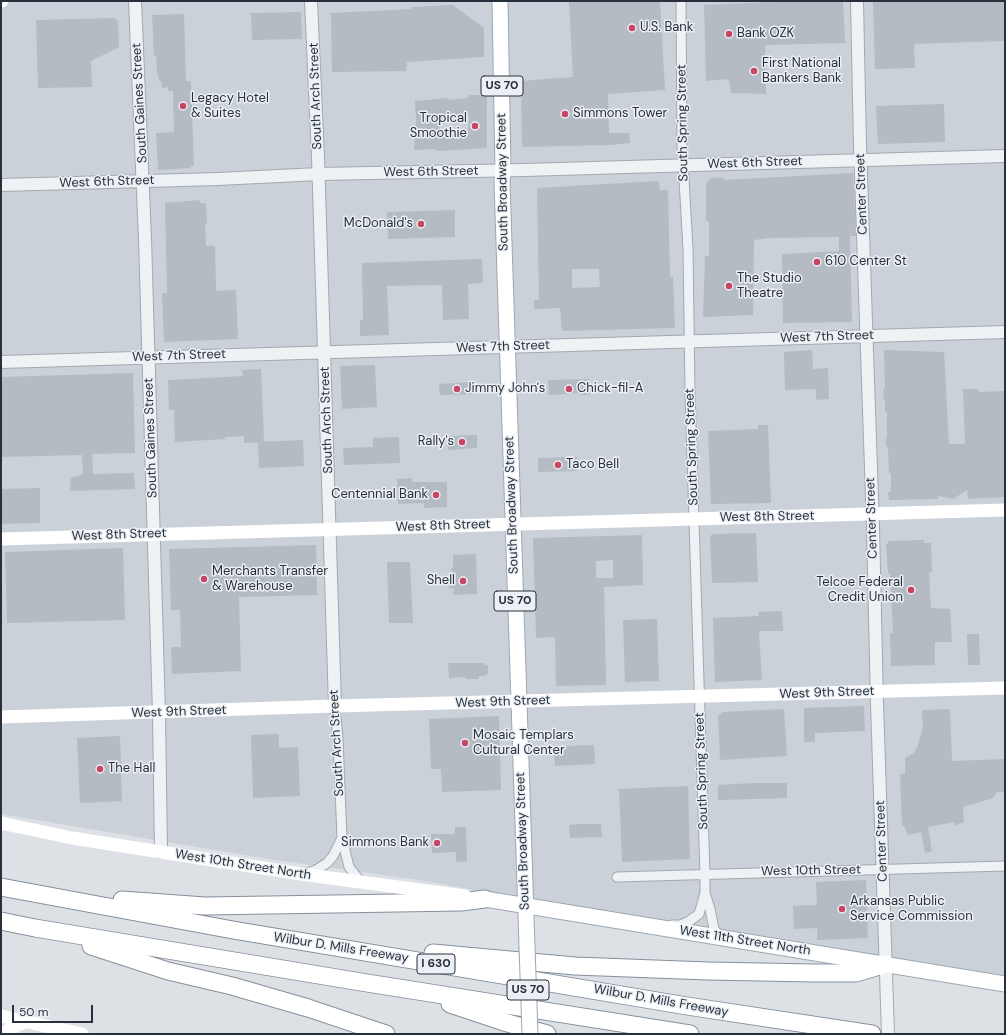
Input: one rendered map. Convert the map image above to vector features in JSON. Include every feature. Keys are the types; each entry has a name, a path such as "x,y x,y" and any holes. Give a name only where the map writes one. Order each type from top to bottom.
{"highway":[{"name":"Wilbur D. Mills Freeway","path":"1,888 305,942 687,1006 872,1034"},
{"path":"38,895 205,906 461,902 485,899"},
{"name":"I 630","path":"1,921 35,928 404,989 690,1034"},
{"path":"35,928 168,971 232,986 308,1008 386,1034"},
{"path":"305,942 606,968 856,973 886,964"},
{"path":"404,989 504,1022 547,1034"}],"main road":[{"name":"South Broadway Street","path":"500,1 504,171 502,182 530,1034"},
{"name":"West 8th Street","path":"1,539 1005,510"},
{"name":"West 9th Street","path":"1,717 159,713 335,706 1005,688"},
{"name":"West 10th Street North","path":"1,823 72,838 301,874 485,899"},
{"name":"West 11th Street North","path":"485,899 1005,984"},
{"path":"1,1016 82,1034"},
{"path":"3,1034 11,1028 25,1022"}],"street":[{"name":"South Gaines Street","path":"135,1 149,357 159,713 161,852"},
{"name":"South Arch Street","path":"312,1 325,352 335,706 338,739 342,838 349,867 361,882"},
{"name":"South Spring Street","path":"651,926 680,925 688,922 699,914 705,894 689,342 688,249 682,145 681,1"},
{"name":"Center Street","path":"857,1 888,1034"},
{"name":"West 6th Street","path":"1,185 319,174 504,171 1005,156"},
{"name":"West 7th Street","path":"1,362 1005,332"},
{"name":"South Arch Street","path":"301,874 316,870 327,863 333,856 342,838"},
{"name":"West 10th Street","path":"617,877 1005,866"},
{"name":"South Spring Street","path":"705,894 714,928 716,932 725,938"}],"shaded area":[{"path":"1,1 1005,1 1005,988 725,938 426,881 268,859 1,814"}],"building":[{"path":"569,1 660,1 665,90 608,94 609,133 629,133 630,143 610,145 522,147 521,81 573,77"},
{"path":"774,1 843,1 845,43 765,45 766,94 731,93 729,79 706,81 704,5"},
{"path":"873,1 1005,1 1005,41 914,44 915,68 875,69"},
{"path":"453,5 484,28 484,57 407,62 406,71 332,72 331,13 411,9 411,7"},
{"path":"301,12 302,39 252,40 251,13"},
{"name":"Legacy Hotel & Suites","path":"184,14 186,81 191,81 194,166 191,166 191,168 158,170 156,133 174,132 173,91 168,91 168,87 162,88 161,81 159,81 157,74 156,56 154,56 152,15"},
{"path":"114,18 118,21 119,47 91,61 92,87 38,88 36,20"},
{"path":"469,95 487,95 487,148 436,151 436,149 414,150 416,118 415,101 468,98","holes":["440,115 469,115 468,133 440,134"]},
{"path":"944,104 945,142 878,144 876,106"},
{"path":"853,173 856,236 850,236 852,322 783,323 782,254 839,251 839,237 771,238 754,240 753,315 703,317 705,256 709,256 709,221 706,221 706,185 708,181 712,178 723,177 724,180"},
{"path":"659,181 660,190 668,190 670,277 673,277 675,328 562,331 560,308 534,309 534,300 539,300 537,188","holes":["572,269 599,269 600,287 572,288"]},
{"path":"200,200 200,203 206,203 206,246 215,246 216,291 236,290 238,339 164,342 162,293 167,293 165,203"},
{"name":"McDonald's","path":"455,210 455,237 388,239 387,212"},
{"path":"482,259 483,283 468,284 469,319 443,320 442,285 387,286 389,335 360,336 360,320 363,320 362,263"},
{"path":"812,350 813,369 828,368 829,399 816,400 816,389 785,390 784,352"},
{"path":"884,350 944,352 949,444 965,444 963,389 978,389 978,392 1005,391 1005,497 968,499 967,490 953,499 938,496 938,499 889,500 888,492 891,492 891,473 889,473 888,447 886,447 887,412 885,412 883,389 885,389"},
{"path":"375,365 377,407 342,409 340,366"},
{"path":"261,369 264,442 244,443 244,436 225,437 225,439 175,442 174,410 169,410 168,380 243,376 242,370"},
{"path":"133,373 135,453 92,454 93,474 134,473 135,489 70,491 71,478 83,474 82,455 1,457 1,377"},
{"name":"Chick-fil-A","path":"589,379 590,395 580,395 580,393 549,395 548,380"},
{"name":"Jimmy John's","path":"474,382 474,394 440,395 439,384"},
{"path":"758,425 768,425 771,503 711,504 708,431 758,429"},
{"name":"Rally's","path":"477,435 477,448 448,450 447,436"},
{"path":"399,437 400,463 344,465 343,448 373,447 373,438"},
{"path":"303,440 304,466 259,468 258,442"},
{"name":"Taco Bell","path":"577,457 577,471 538,472 538,458"},
{"path":"412,478 412,482 447,482 447,507 424,508 424,503 398,504 397,479"},
{"path":"40,488 40,523 1,524 1,489"},
{"path":"756,533 758,582 712,583 710,536 713,534"},
{"path":"642,535 643,585 604,587 606,685 556,686 555,637 536,638 533,538","holes":["613,560 613,578 596,578 596,561"]},
{"name":"Telcoe Federal Credit Union","path":"924,540 924,543 931,543 932,572 929,572 931,608 950,609 952,642 935,642 935,665 891,666 890,633 893,633 890,573 888,573 886,544 888,544 888,541"},
{"name":"Merchants Transfer & Warehouse","path":"316,545 317,595 239,597 241,671 172,674 171,647 181,647 180,610 171,610 169,549"},
{"path":"123,548 125,620 7,623 5,552"},
{"name":"Shell","path":"476,554 477,594 453,595 454,588 449,589 449,573 452,573 451,568 453,568 453,555"},
{"name":"Shell","path":"387,562 410,562 413,623 389,623"},
{"path":"782,611 783,631 759,631 762,680 715,682 713,618 759,616 758,612"},
{"path":"657,619 659,681 625,682 623,620"},
{"path":"967,634 979,634 980,665 968,665"},
{"path":"448,663 485,663 485,665 488,665 488,674 485,674 486,676 479,676 479,679 466,679 465,677 449,678"},
{"path":"864,706 865,731 815,733 815,742 804,742 804,708"},
{"path":"784,709 787,756 720,760 718,716 723,712"},
{"path":"950,709 952,761 1005,759 1005,792 997,792 993,798 963,807 964,822 954,826 955,822 928,827 932,851 925,853 921,832 908,835 904,826 902,826 900,774 905,774 905,758 914,753 917,748 923,727 922,710"},
{"name":"Mosaic Templars Cultural Center","path":"499,716 501,790 442,792 441,769 431,769 429,719"},
{"path":"279,734 279,748 298,747 300,796 253,798 251,735"},
{"name":"The Hall","path":"120,736 122,801 80,803 77,738"},
{"path":"594,745 595,764 555,766 554,749 566,749 566,746"},
{"path":"787,783 787,798 718,800 718,785"},
{"path":"688,786 690,859 622,862 619,789"},
{"path":"601,824 602,837 570,838 569,825"},
{"path":"455,827 466,827 467,861 456,862 456,852 432,853 431,834 455,834"},
{"name":"Arkansas Public Service Commission","path":"866,880 868,938 817,940 817,928 794,929 793,906 817,905 816,882"}],"place":[{"name":"U.S. Bank","path":"632,28"},
{"name":"Bank OZK","path":"729,34"},
{"name":"First National Bankers Bank","path":"754,71"},
{"name":"Legacy Hotel & Suites","path":"183,106"},
{"name":"Simmons Tower","path":"565,114"},
{"name":"Tropical Smoothie","path":"475,126"},
{"name":"McDonald's","path":"421,224"},
{"name":"610 Center St","path":"817,262"},
{"name":"The Studio Theatre","path":"729,286"},
{"name":"Jimmy John's","path":"457,389"},
{"name":"Chick-fil-A","path":"569,389"},
{"name":"Rally's","path":"462,442"},
{"name":"Taco Bell","path":"558,465"},
{"name":"Centennial Bank","path":"436,495"},
{"name":"Merchants Transfer & Warehouse","path":"204,579"},
{"name":"Shell","path":"463,581"},
{"name":"Telcoe Federal Credit Union","path":"911,590"},
{"name":"Mosaic Templars Cultural Center","path":"465,743"},
{"name":"The Hall","path":"100,769"},
{"name":"Simmons Bank","path":"437,843"},
{"name":"Arkansas Public Service Commission","path":"842,909"}]}
